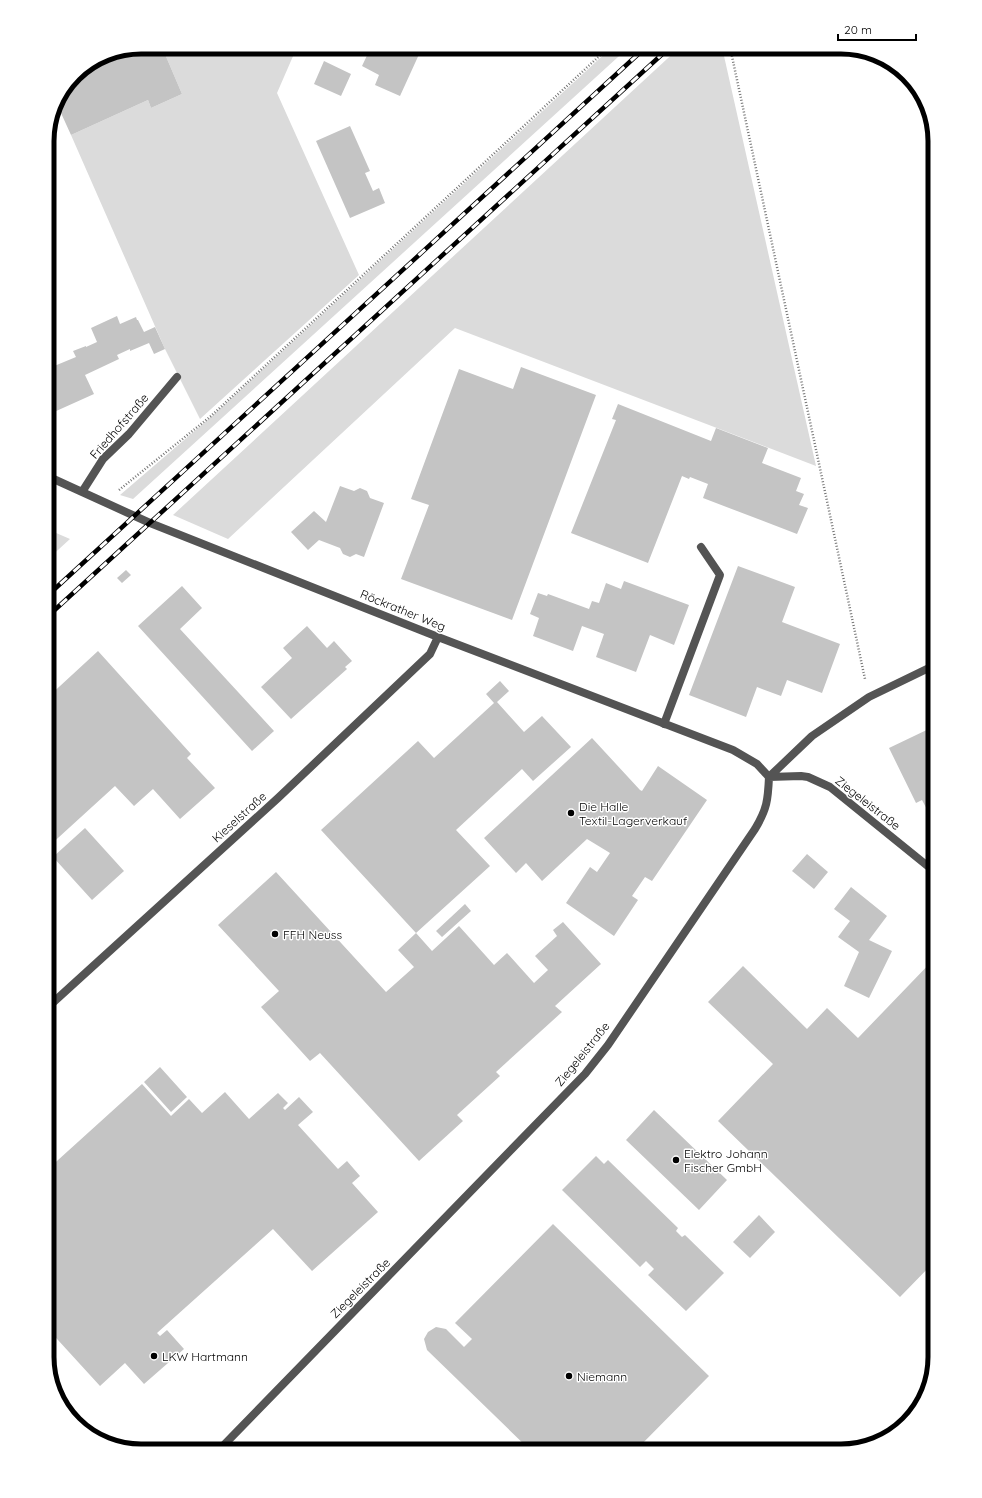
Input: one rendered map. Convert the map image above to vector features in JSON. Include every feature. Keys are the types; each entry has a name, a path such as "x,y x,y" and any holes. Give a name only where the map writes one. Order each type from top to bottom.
{"street":[{"name":"Friedhofstraße","path":"82,492 103,459 129,434 177,377"},
{"path":"54,479 105,503"},
{"name":"Röckrather Weg","path":"105,503 134,516 438,636 733,750 756,764 769,777"},
{"path":"664,724 720,575 701,547"},
{"name":"Kieselstraße","path":"54,1002 278,798 425,659 430,654 438,636"},
{"path":"769,777 812,736 869,697 928,669"},
{"name":"Ziegeleistraße","path":"225,1444 585,1074 608,1045 755,829 766,807 769,777 808,777 830,787 928,866"}],"path":[{"path":"105,503 121,488 211,416 601,54"},
{"path":"731,54 869,697"}],"shaded area":[{"path":"165,54 294,54 277,93 359,275 200,419 165,349 71,135 148,100 151,108 182,94"},
{"path":"604,54 621,54 133,499 120,495 212,416"},
{"path":"672,54 724,54 816,466 455,328 228,539 173,515"},
{"path":"54,532 70,539 54,554"}],"building":[{"path":"136,54 165,54 182,94 151,108 148,100 71,135 60,111 72,88 84,76 108,61 124,56"},
{"path":"368,54 419,54 400,96 375,85 379,75 362,66"},
{"path":"324,61 351,74 341,96 314,84"},
{"path":"350,126 370,171 365,173 373,191 379,188 385,203 350,218 316,141"},
{"path":"117,316 120,324 136,317 144,332 155,327 165,349 154,354 149,343 117,355 119,359 85,375 94,394 54,412 54,366 76,357 73,351 97,342 91,328"},
{"path":"521,367 596,395 512,620 401,579 429,505 411,499 459,369 513,389"},
{"path":"618,404 711,441 716,428 768,448 762,463 801,478 796,491 804,494 799,505 808,508 797,534 703,498 708,484 690,477 689,479 682,476 648,563 571,533 616,420 612,419"},
{"path":"340,486 354,491 360,488 367,491 370,498 384,503 364,557 356,554 350,557 343,554 340,548 319,540 308,550 291,532 314,511 326,522"},
{"path":"738,566 795,587 782,622 840,644 822,693 787,680 781,696 757,687 746,717 689,695"},
{"path":"126,570 131,575 122,583 117,578"},
{"path":"624,581 689,605 674,645 650,635 636,672 596,657 604,634 582,626 573,651 533,636 539,618 530,614 538,593 547,596 548,594 589,609 592,601 599,603 606,583 621,589"},
{"path":"182,586 202,608 180,629 274,731 252,751 138,626"},
{"path":"307,626 327,648 334,641 352,661 345,667 347,669 291,719 261,687 292,658 283,648"},
{"path":"98,651 191,754 187,758 215,788 180,819 153,789 134,806 115,786 54,842 54,692"},
{"path":"500,681 509,691 497,702 524,732 542,716 571,747 533,781 522,769 456,830 490,866 416,933 321,830 418,741 434,758 494,703 486,694"},
{"path":"928,729 928,811 922,800 916,803 889,748"},
{"path":"592,738 640,790 642,791 658,766 707,800 652,881 645,877 632,896 638,900 614,936 566,903 590,867 597,872 610,853 587,839 542,881 526,863 516,873 484,838"},
{"path":"85,828 124,871 92,900 54,858 54,856"},
{"path":"807,854 828,872 814,889 792,871"},
{"path":"276,872 386,992 414,967 398,950 416,933 432,951 459,926 494,965 507,953 534,983 548,970 535,956 557,936 553,930 563,922 601,964 555,1006 562,1012 496,1072 500,1076 457,1115 463,1121 419,1161 320,1053 310,1061 261,1007 279,991 218,925"},
{"path":"851,887 887,916 869,940 892,951 869,998 844,986 859,952 838,937 850,921 834,909"},
{"path":"465,904 471,911 442,937 436,931"},
{"path":"928,965 928,1268 900,1297 718,1121 773,1064 708,1002 743,966 807,1029 827,1008 858,1038"},
{"path":"160,1067 187,1097 171,1112 144,1082"},
{"path":"142,1084 171,1116 189,1099 202,1113 225,1092 249,1119 278,1093 288,1103 283,1108 285,1110 299,1097 313,1112 298,1125 338,1169 347,1161 360,1176 352,1183 378,1212 312,1271 273,1229 157,1333 160,1336 167,1330 184,1349 144,1384 125,1363 100,1386 54,1336 54,1164"},
{"name":"Elektro Johann Fischer GmbH","path":"654,1110 727,1180 699,1210 626,1140"},
{"path":"596,1156 604,1164 608,1160 678,1228 676,1231 682,1237 685,1235 724,1273 686,1311 648,1275 654,1269 646,1261 640,1267 562,1190"},
{"path":"759,1215 775,1232 750,1258 733,1242"},
{"path":"553,1224 709,1376 642,1444 524,1444 427,1350 424,1339 428,1332 436,1327 446,1329 464,1347 472,1339 455,1323"}],"railway":[{"path":"54,590 638,54"},
{"path":"54,611 662,54"}],"place":[{"name":"Die Halle Textil-Lagerverkauf","path":"571,813"},
{"name":"FFH Neuss","path":"275,934"},
{"name":"Elektro Johann Fischer GmbH","path":"676,1160"},
{"name":"LKW Hartmann","path":"154,1356"},
{"name":"Niemann","path":"569,1376"}]}
